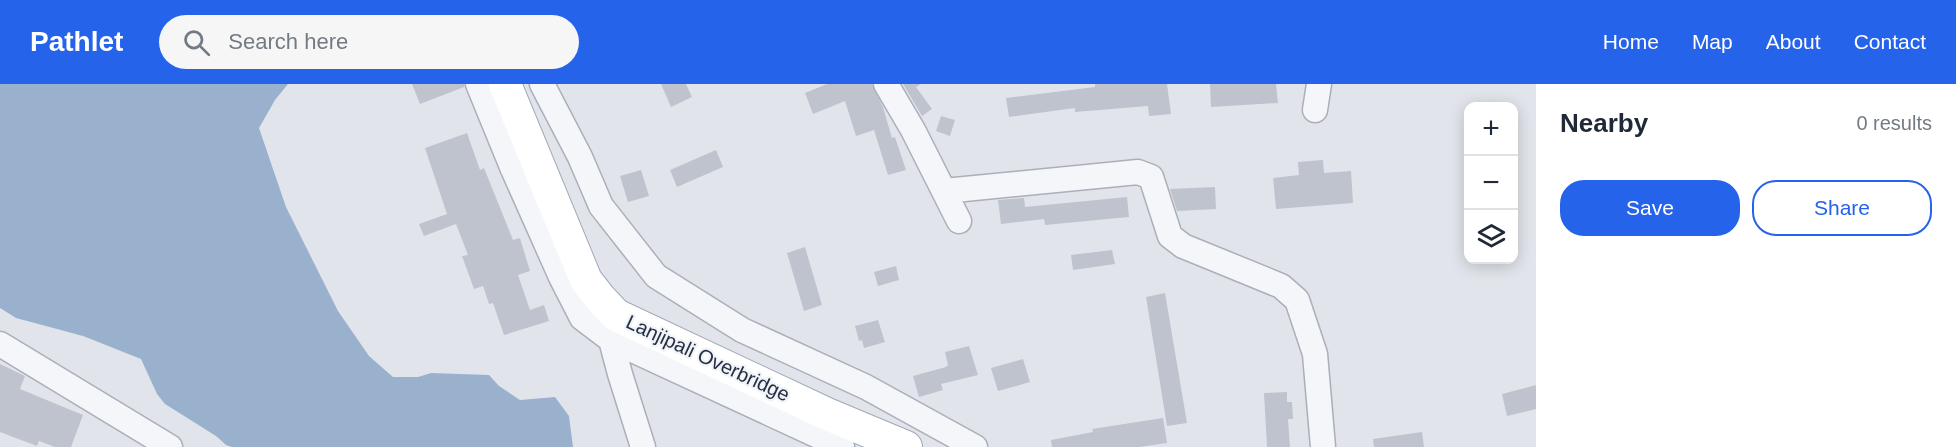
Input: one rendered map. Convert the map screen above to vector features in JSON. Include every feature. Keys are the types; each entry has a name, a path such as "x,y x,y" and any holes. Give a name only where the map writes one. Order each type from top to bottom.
{"main road":[{"name":"Lanjipali Overbridge","path":"505,84 586,280 616,315 817,410 906,447"}],"street":[{"path":"478,84 512,167 561,277 582,318 611,340 842,447"},
{"path":"542,84 580,157 601,206 656,276 742,330 866,387 975,447"},
{"path":"886,84 913,130 959,221"},
{"path":"1315,110 1319,84"},
{"path":"944,191 1137,171 1151,177 1170,236 1183,246 1281,286 1297,300 1315,354 1323,447"},
{"path":"611,340 643,447"},
{"path":"0,344 170,447"}],"water":[{"path":"0,84 288,84 275,100 259,128 286,207 338,311 369,356 393,377 418,377 431,373 489,375 499,386 520,400 555,397 569,416 573,447 232,447 165,404 157,394 141,359 83,336 16,318 0,308"}],"building":[{"path":"412,84 464,84 464,87 420,104"},
{"path":"661,84 686,84 692,97 671,107"},
{"path":"827,84 872,84 883,107 892,138 895,137 906,170 888,175 874,130 856,136 845,101 813,114 805,93"},
{"path":"903,84 921,84 916,87 932,109 922,116"},
{"path":"1095,84 1167,84 1171,114 1149,116 1148,106 1075,112 1075,108 1009,117 1006,98 1095,87"},
{"path":"1210,84 1276,84 1278,103 1211,107"},
{"path":"941,116 955,120 950,136 936,131"},
{"path":"467,133 480,170 484,168 513,240 520,238 530,271 518,275 530,310 544,305 549,321 504,335 493,303 489,304 483,286 474,289 462,256 468,255 456,224 424,236 419,224 447,214 425,148"},
{"path":"716,150 723,167 677,187 670,170"},
{"path":"1323,160 1324,173 1351,171 1353,203 1276,209 1273,178 1299,175 1298,162"},
{"path":"641,170 649,196 628,202 620,176"},
{"path":"1215,187 1216,209 1177,211 1170,189"},
{"path":"1127,197 1129,217 1045,225 1044,219 1001,224 998,200 1024,198 1025,207"},
{"path":"805,247 822,305 804,311 787,253"},
{"path":"1112,250 1115,264 1073,270 1071,255"},
{"path":"896,266 899,280 878,286 874,272"},
{"path":"1165,293 1187,423 1167,426 1146,297"},
{"path":"878,320 885,342 864,348 862,340 859,341 855,326"},
{"path":"969,346 978,375 941,384 943,390 919,397 913,376 946,367 948,365 945,352"},
{"path":"1023,359 1030,382 998,391 991,368"},
{"path":"0,364 25,376 20,389 83,415 71,447 55,447 39,441 37,446 0,432"},
{"path":"1536,385 1536,409 1507,416 1502,394"},
{"path":"1287,392 1287,402 1292,402 1293,419 1288,419 1290,447 1267,447 1264,393"},
{"path":"1163,418 1167,443 1139,447 1052,447 1051,440 1093,432 1092,429"},
{"path":"1422,432 1424,447 1374,447 1373,439"}]}
